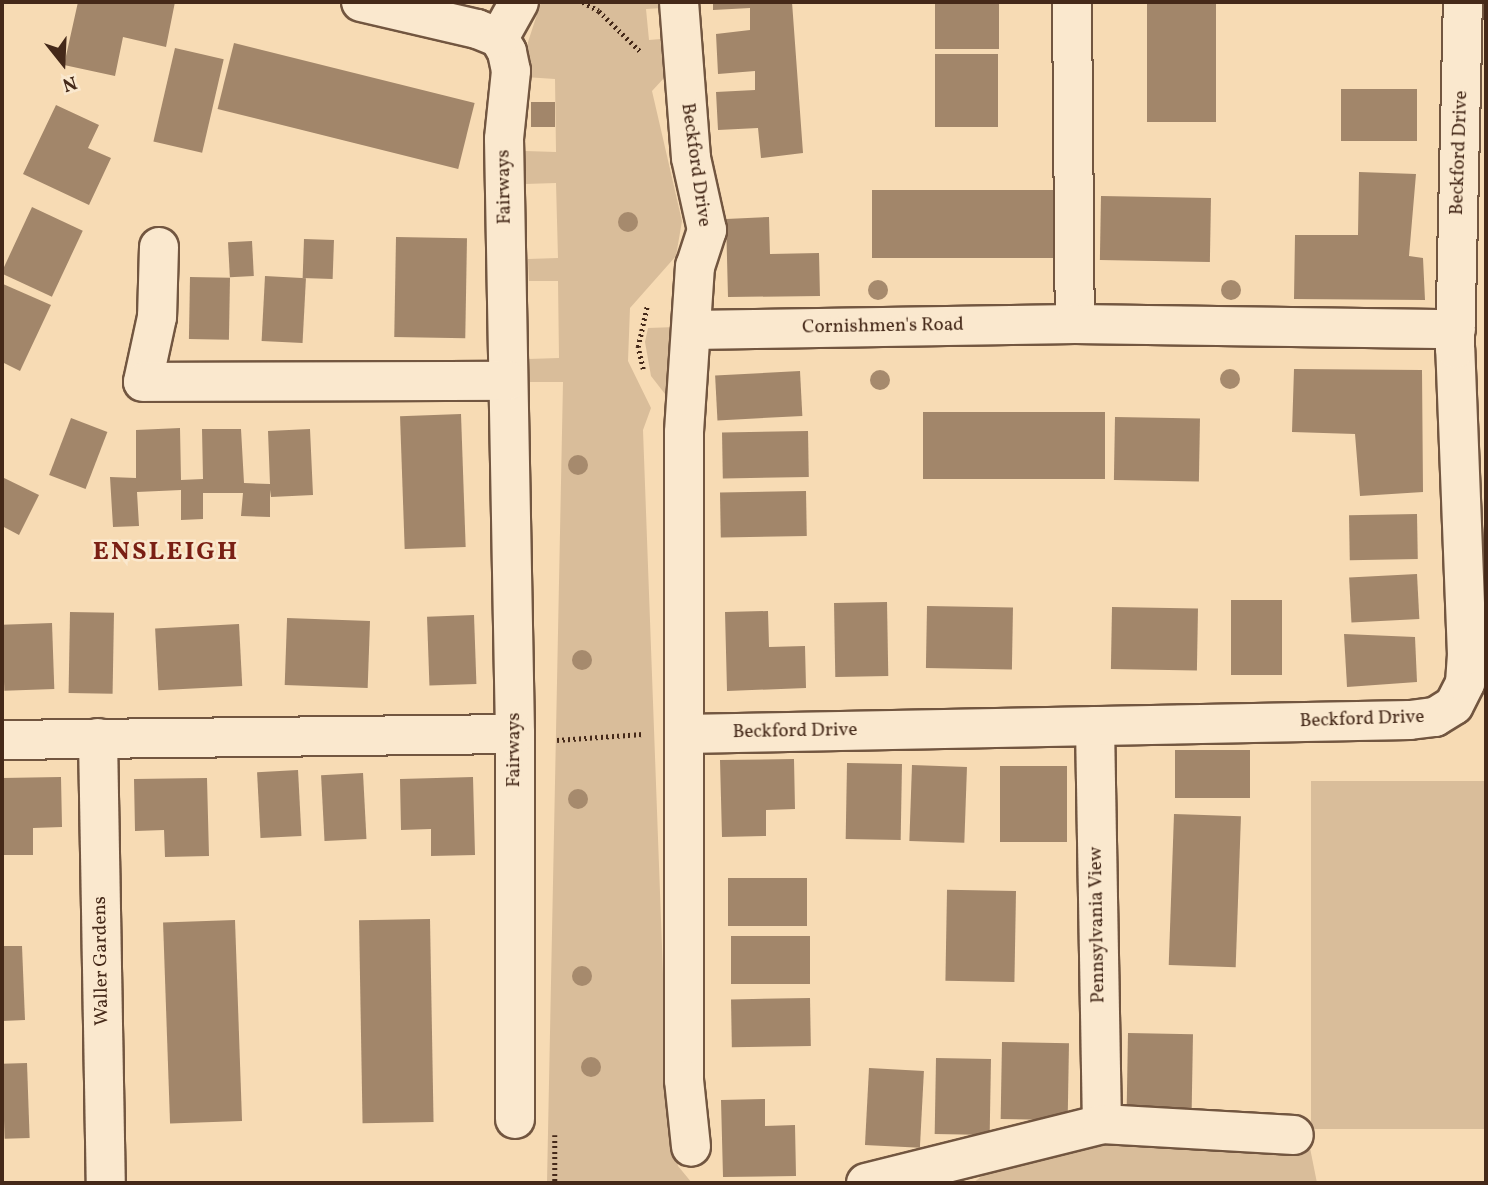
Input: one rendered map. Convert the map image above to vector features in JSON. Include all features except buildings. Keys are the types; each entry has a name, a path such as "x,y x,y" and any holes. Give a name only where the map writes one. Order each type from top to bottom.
{"street":[{"path":"361,2 477,29 499,38 519,2"},
{"path":"1072,2 1075,324"},
{"name":"Beckford Drive","path":"685,734 1410,720 1435,717 1454,705 1465,682 1467,654 1456,329 1475,42 1463,2"},
{"name":"Beckford Drive","path":"669,11 685,93 691,158 707,230 695,266 684,433 684,1080 691,1147"},
{"name":"Fairways","path":"499,38 507,52 511,71 504,139 515,734 515,1119"},
{"path":"159,247 156,317 143,382 508,381"},
{"name":"Cornishmen's Road","path":"691,330 1075,324 1456,329"},
{"name":"Pennsylvania View","path":"1095,726 1102,1124"},
{"path":"2,740 515,734"},
{"name":"Waller Gardens","path":"97,738 106,1183"},
{"path":"866,1183 1102,1124 1294,1135"}],"path":[{"path":"583,2 599,11 685,93"},
{"path":"515,734 548,741 685,734"}],"shaded area":[{"path":"541,2 668,2 663,8 646,9 649,40 673,38 677,64 652,91 682,221 676,256 630,308 628,361 651,408 643,430 667,1083 678,1166 692,1183 547,1183 563,382 530,382 528,359 559,358 558,281 529,281 528,259 558,258 556,183 525,184 525,151 556,152 555,79 525,77 528,42"},
{"path":"676,327 672,403 651,376 645,342 648,328"},
{"path":"1311,781 1486,781 1486,1129 1311,1129"},
{"path":"1117,1143 1310,1148 1317,1183 973,1183 996,1165"}],"district":[{"name":"ENSLEIGH","path":"166,553"}]}
